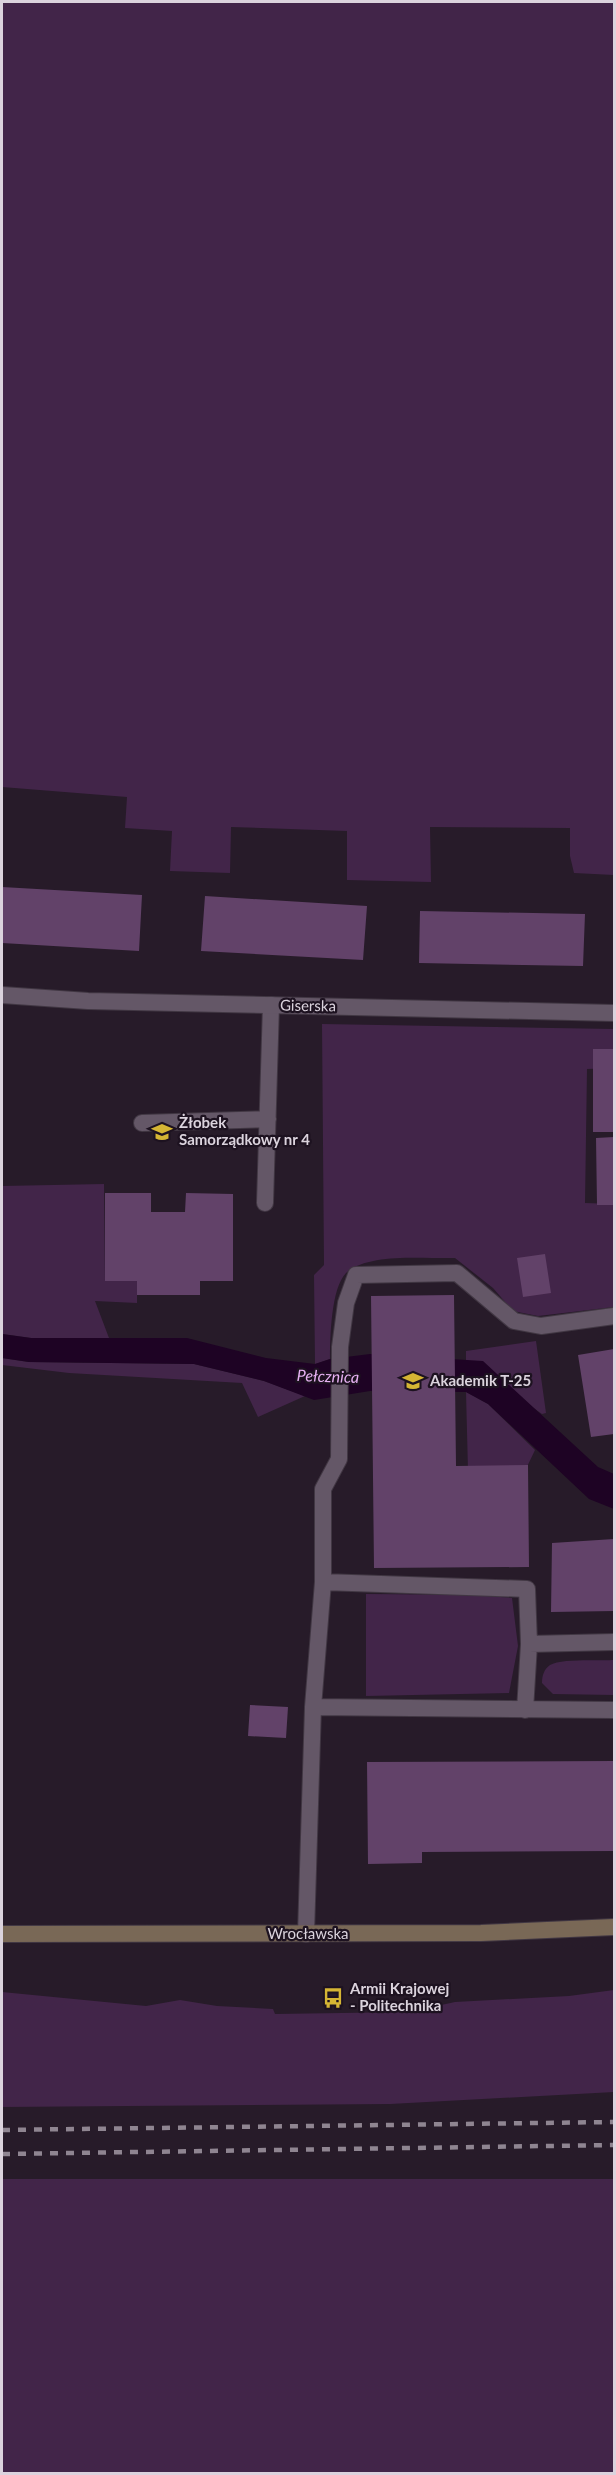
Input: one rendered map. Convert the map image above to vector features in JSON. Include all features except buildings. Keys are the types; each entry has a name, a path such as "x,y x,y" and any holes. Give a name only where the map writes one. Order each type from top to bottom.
{"main road":[{"name":"Wrocławska","path":"2,1934 481,1933 615,1927"}],"street":[{"name":"Giserska","path":"2,995 88,1001 615,1013"},
{"path":"265,1203 271,1005"},
{"path":"142,1123 268,1119"},
{"path":"306,1934 313,1707 323,1582 323,1489 339,1459 340,1347 345,1303 356,1275 457,1273 514,1321 541,1326 615,1316"},
{"path":"323,1582 527,1589 529,1644 525,1710"},
{"path":"529,1644 615,1642"},
{"path":"313,1707 615,1710"}],"shaded area":[{"path":"2,2 614,2 614,875 574,873 570,856 570,828 430,827 431,882 347,880 347,831 231,827 230,873 170,871 172,831 125,828 127,797 2,787"},
{"path":"322,1024 614,1029 614,1068 587,1069 585,1203 614,1204 614,1307 538,1316 513,1311 493,1288 455,1258 383,1259 356,1266 341,1280 332,1314 330,1359 315,1364 314,1275 324,1265"},
{"path":"104,1184 105,1280 137,1281 137,1303 95,1301 109,1338 31,1338 2,1334 2,1186"},
{"path":"536,1341 546,1413 542,1414 466,1361 466,1351"},
{"path":"2,1358 29,1362 194,1364 264,1381 305,1396 258,1417 242,1383 69,1373 2,1365"},
{"path":"466,1392 488,1404 535,1450 525,1471 468,1471"},
{"path":"366,1594 476,1595 512,1598 518,1646 509,1693 366,1696"},
{"path":"614,1660 614,1695 553,1694 542,1683 545,1671 555,1663"},
{"path":"614,1990 614,2092 390,2104 2,2107 2,1992 146,2006 180,2000 217,2006 273,2009 275,2014 409,2012 455,2002 569,1996"},
{"path":"2,2179 614,2179 614,2473 2,2473"}],"water":[{"name":"Pełcznica","path":"2,1334 31,1338 187,1338 266,1358 315,1364 330,1359 370,1354 483,1361 598,1467 614,1474 614,1509 589,1499 488,1404 466,1392 370,1391 314,1400 264,1381 194,1364 29,1362 2,1358"}],"railway":[{"path":"2,2130 614,2122"},
{"path":"2,2154 614,2145"}],"place":[{"name":"Żłobek Samorządkowy nr 4","path":"162,1132"},
{"name":"Akademik T-25","path":"413,1381"},
{"name":"Armii Krajowej - Politechnika","path":"333,1998"}]}
